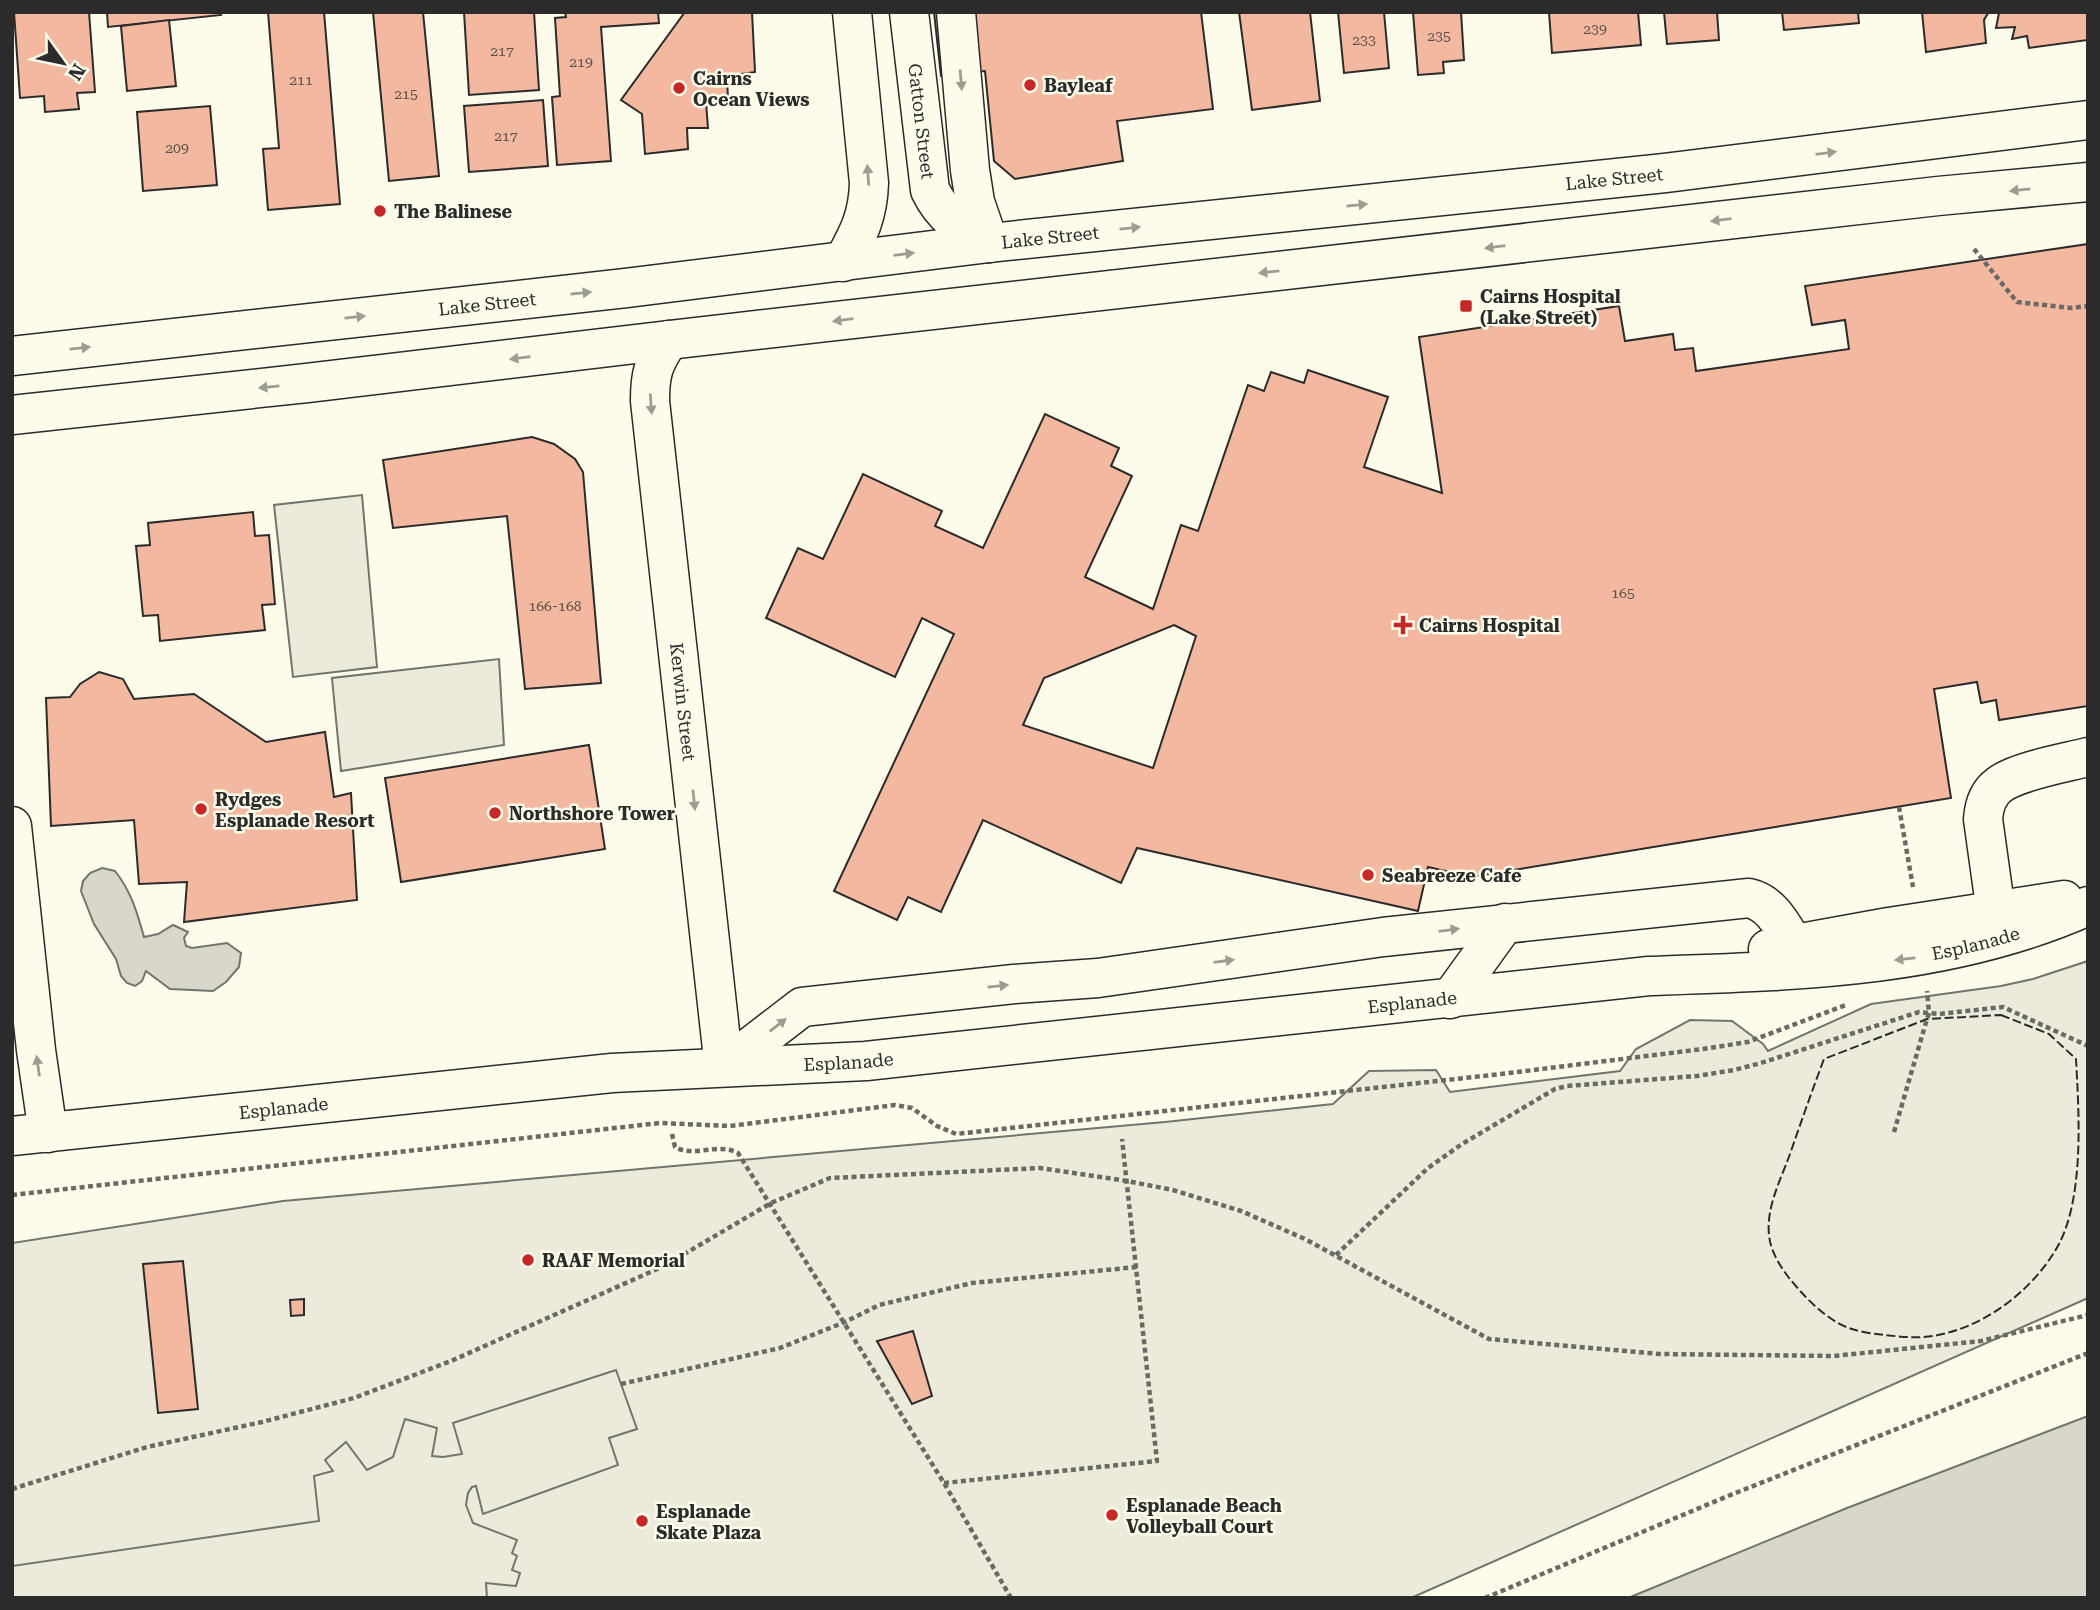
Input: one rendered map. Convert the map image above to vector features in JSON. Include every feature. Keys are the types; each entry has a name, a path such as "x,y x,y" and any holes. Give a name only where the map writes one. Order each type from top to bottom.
{"main road":[{"path":"843,262 865,219 869,202 852,12"},
{"name":"Gatton Street","path":"909,12 930,191 937,204 954,222 989,243"},
{"path":"956,12 970,170 975,202 989,243"},
{"name":"Lake Street","path":"12,356 989,243 1766,161 2088,120"},
{"path":"1766,161 1777,187 1775,214"},
{"path":"12,415 1775,214 2088,182"},
{"path":"302,323 307,383"},
{"name":"Kerwin Street","path":"668,340 657,358 650,378 650,401 724,1067"},
{"path":"1998,925 1983,819 1984,808 1993,791 2000,784 2021,775 2088,757"},
{"path":"12,826 36,1050 24,1137"},
{"name":"Esplanade","path":"24,1137 612,1073 866,1062 1650,976 1770,972 1907,959 1998,925 2088,897"},
{"path":"724,1067 802,1007 1014,984 1098,978 1333,943 1505,923 1749,898 1761,902 1772,912 1793,943"},
{"name":"Esplanade","path":"1650,976 1793,943 2053,921 2088,906"},
{"path":"1450,999 1505,923"},
{"path":"1019,1045 1052,982"}],"path":[{"path":"1974,249 2017,302 2071,308 2088,306"},
{"path":"1899,807 1913,892"},
{"path":"1894,1132 1929,1013 1926,986"},
{"path":"12,1195 660,1123 730,1126 895,1105 912,1108 937,1126 956,1134 1713,1048 1748,1042 1852,1002"},
{"path":"1336,1255 1428,1168 1462,1144 1555,1089 1698,1076 1734,1070 1919,1012 2003,1007 2088,1046"},
{"path":"672,1134 675,1147 682,1151 726,1148 738,1153 944,1483 1011,1598"},
{"path":"944,1483 1157,1461 1122,1139"},
{"path":"12,1489 147,1447 262,1422 354,1398 451,1361 664,1266 771,1203 830,1178 1040,1168 1173,1190 1241,1211 1305,1239 1489,1339 1660,1354 1834,1356 1981,1341 2088,1315"},
{"path":"621,1384 780,1348 879,1305 972,1283 1137,1267"},
{"path":"1485,1598 1728,1496 2088,1353"}],"shaded area":[{"path":"362,495 377,667 293,677 274,505"},
{"path":"499,659 504,745 341,771 332,678"},
{"path":"102,868 115,871 125,886 144,937 158,934 173,925 188,932 184,938 186,946 192,948 227,943 241,953 239,967 226,982 213,991 170,989 146,971 142,981 135,986 127,983 121,976 116,959 94,924 81,891 83,881 90,873"},
{"path":"2088,961 2088,1298 1411,1598 12,1598 12,1243 283,1201 1165,1122 1333,1104 1369,1071 1436,1070 1450,1092 1620,1071 1636,1049 1690,1020 1732,1021 1763,1044 1768,1051 1871,1004 2001,986 2033,979"},
{"path":"616,1370 637,1429 609,1438 618,1465 483,1514 476,1486 468,1493 466,1505 473,1523 517,1540 512,1553 517,1556 512,1570 520,1573 516,1586 486,1583 487,1598 12,1598 12,1566 319,1521 314,1476 333,1471 325,1460 346,1442 367,1470 393,1457 405,1419 437,1428 432,1456 462,1454 453,1423"},
{"path":"2088,1416 2088,1598 1628,1598 1847,1508"}],"building":[{"path":"14,12 89,12 95,92 77,93 79,109 45,112 44,96 20,98"},
{"path":"107,12 220,12 221,15 108,27"},
{"path":"268,12 324,12 340,204 268,210 263,149 279,148"},
{"path":"373,12 423,12 439,176 389,181"},
{"path":"464,12 534,12 539,90 469,95"},
{"path":"565,12 658,12 659,23 601,27 611,161 557,165 552,97 560,96 555,18 566,17"},
{"name":"Cairns Ocean Views","path":"685,12 752,12 755,72 727,76 728,100 706,102 708,128 687,128 688,149 645,154 642,114 621,100"},
{"path":"934,12 1201,12 1213,109 1117,121 1123,161 1015,179 994,161 985,71 941,76"},
{"path":"1239,12 1310,12 1320,101 1252,110"},
{"path":"1338,12 1384,12 1389,68 1344,73"},
{"path":"1413,12 1461,12 1464,60 1443,62 1444,73 1418,75"},
{"path":"1549,12 1638,12 1641,45 1552,53"},
{"path":"1664,12 1717,12 1719,40 1667,44"},
{"path":"1782,12 1858,12 1859,23 1784,30"},
{"path":"1922,12 2088,12 2088,40 2029,48 2027,36 2012,39 2015,27 1996,28 1999,13 1988,13 1984,20 1986,43 1926,52"},
{"path":"169,20 176,86 127,91 121,26"},
{"path":"543,100 548,166 469,172 464,106"},
{"path":"210,106 217,185 143,191 137,112"},
{"name":"Cairns Hospital","path":"2088,244 2088,706 1999,720 1996,700 1981,703 1977,682 1934,689 1951,798 1471,877 1428,867 1418,911 1137,848 1121,883 983,820 941,912 908,897 897,920 834,891 954,634 922,618 895,677 766,618 798,548 823,559 863,474 942,511 935,526 983,548 1045,414 1119,448 1111,466 1132,476 1085,577 1153,609 1181,525 1198,531 1248,385 1264,391 1271,372 1304,383 1308,370 1388,397 1364,467 1442,493 1419,337 1619,306 1625,341 1673,334 1675,350 1693,348 1696,371 1849,349 1845,320 1812,325 1805,286","holes":["1174,625 1196,636 1153,768 1023,725 1044,678"]},
{"path":"532,437 554,444 575,459 583,472 601,683 525,689 507,516 393,528 383,460"},
{"path":"253,512 255,536 269,535 275,604 262,605 265,630 160,641 158,615 143,616 136,546 150,545 148,523"},
{"name":"Rydges Esplanade Resort","path":"99,672 123,679 134,699 194,694 266,742 325,732 334,797 351,793 357,900 184,922 187,882 139,884 134,820 51,826 46,698 70,697 80,684"},
{"name":"Northshore Tower","path":"589,745 605,849 401,882 385,778"},
{"path":"183,1261 198,1409 158,1413 143,1264"},
{"path":"304,1299 304,1315 291,1316 290,1300"},
{"path":"913,1331 932,1396 912,1404 877,1341"}],"fence":[{"path":"2001,1015 2049,1034 2076,1059 2079,1131 2076,1184 2065,1231 2055,1251 2045,1266 2019,1293 2005,1305 1973,1324 1931,1336 1912,1337 1867,1333 1843,1325 1818,1309 1792,1281 1781,1267 1769,1235 1775,1193 1824,1059 1927,1019 2001,1015"}],"place":[{"name":"Bayleaf","path":"1030,85"},
{"name":"Cairns Ocean Views","path":"679,88"},
{"name":"The Balinese","path":"380,211"},
{"name":"Cairns Hospital (Lake Street)","path":"1466,306"},
{"name":"Cairns Hospital","path":"1403,625"},
{"name":"Rydges Esplanade Resort","path":"201,809"},
{"name":"Northshore Tower","path":"495,813"},
{"name":"Seabreeze Cafe","path":"1368,875"},
{"name":"RAAF Memorial","path":"528,1260"},
{"name":"Esplanade Beach Volleyball Court","path":"1112,1515"},
{"name":"Esplanade Skate Plaza","path":"642,1521"}]}
